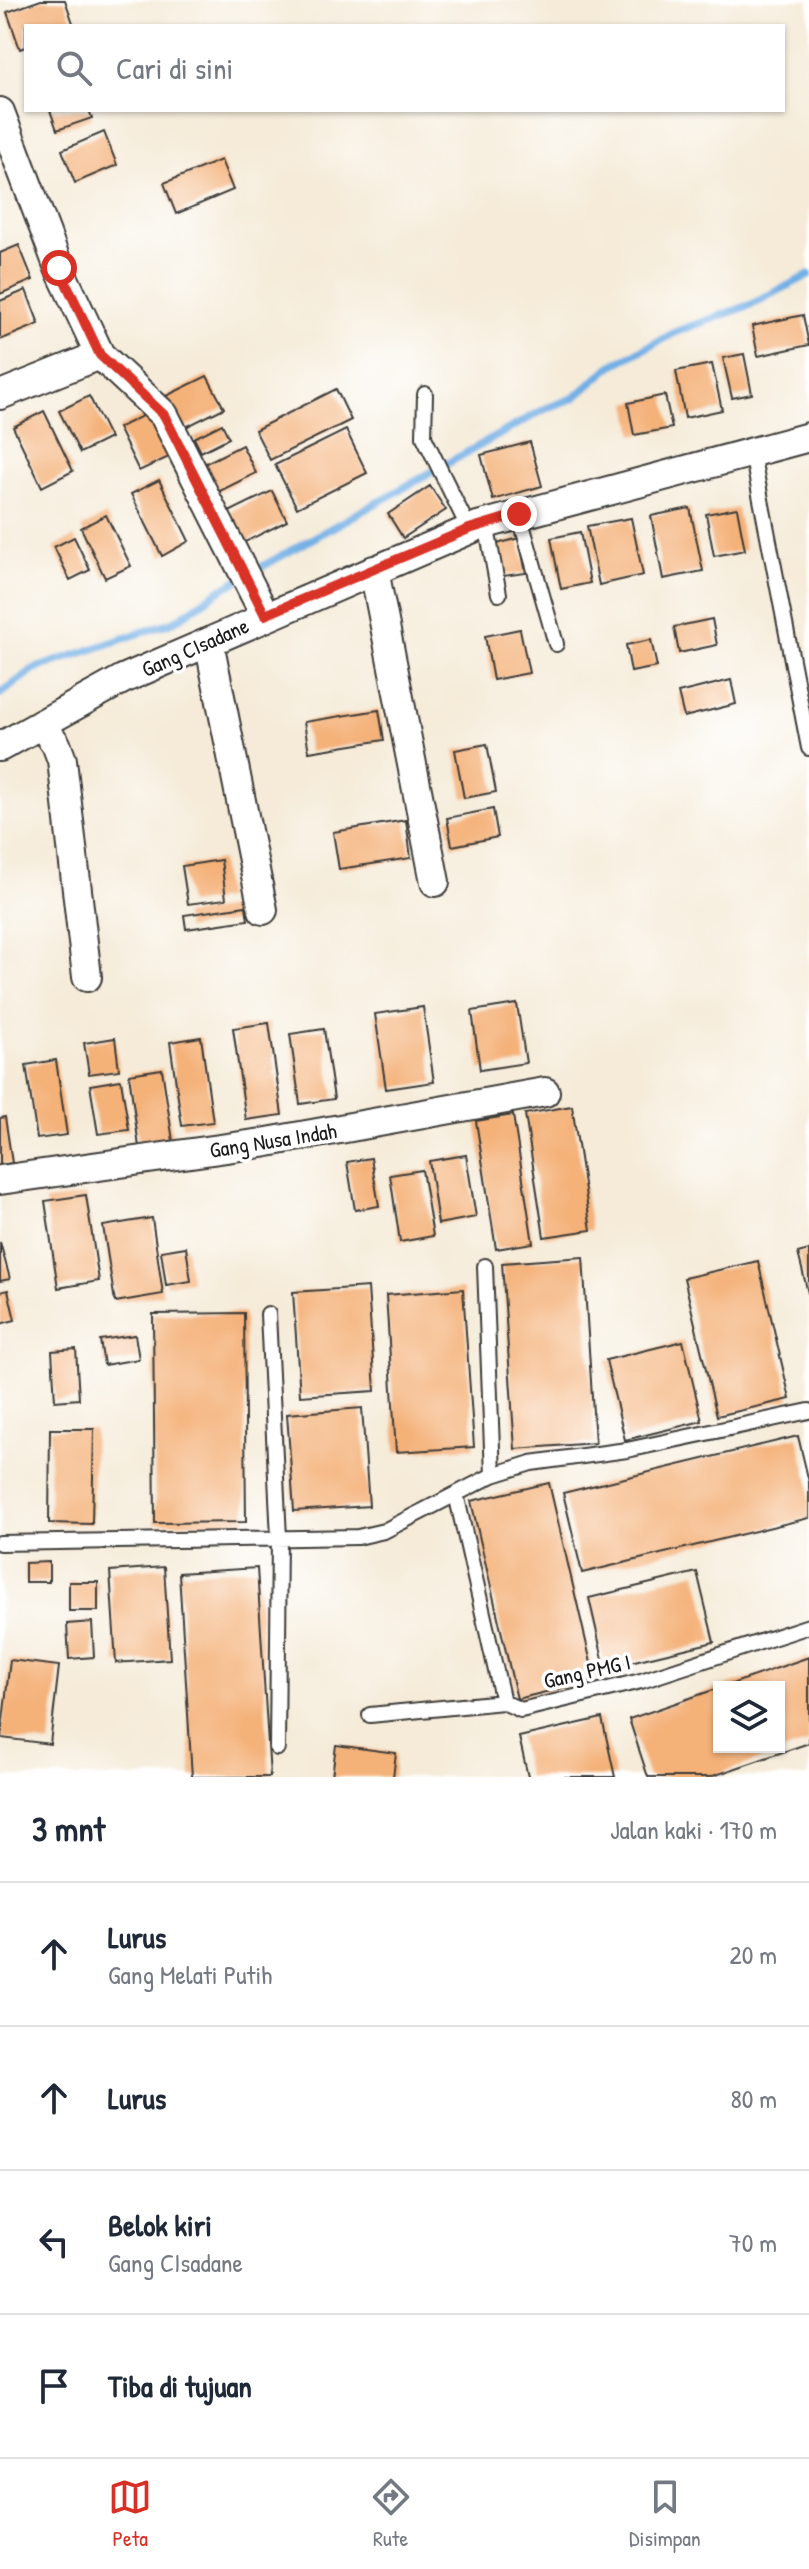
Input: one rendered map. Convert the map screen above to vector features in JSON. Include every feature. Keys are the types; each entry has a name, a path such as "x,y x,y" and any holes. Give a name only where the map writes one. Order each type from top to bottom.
{"street":[{"path":"0,112 59,268 100,355 164,415 265,615"},
{"path":"0,395 100,355"},
{"name":"Gang CIsadane","path":"0,747 123,679 265,615 478,526 809,437"},
{"path":"374,570 435,882"},
{"path":"209,642 263,910"},
{"path":"41,724 56,744 62,760 87,977"},
{"name":"Gang Nusa Indah","path":"0,1180 262,1143 545,1092"}],"lane":[{"path":"425,394 424,437 444,480 478,526 499,594"},
{"path":"752,453 809,748"},
{"path":"519,514 556,644"},
{"path":"485,1266 493,1475"},
{"path":"268,1314 279,1538 277,1748"},
{"path":"0,1543 358,1537 384,1531 493,1475 531,1463 627,1450 809,1411"},
{"path":"456,1494 503,1702"},
{"name":"Gang PMG I","path":"370,1715 503,1702 521,1710 641,1681 809,1626"}],"building":[{"path":"41,0 65,0 73,24 24,24 24,48 20,49 7,12"},
{"path":"51,112 90,112 92,118 57,130"},
{"path":"104,132 117,165 75,183 62,150"},
{"path":"221,160 233,190 176,214 164,183"},
{"path":"19,245 33,280 0,294 0,253"},
{"path":"26,290 39,324 0,340 0,301"},
{"path":"803,315 809,345 758,356 752,326"},
{"path":"744,354 752,394 732,398 723,358"},
{"path":"712,364 722,410 685,418 676,371"},
{"path":"207,376 224,408 178,431 162,398"},
{"path":"336,389 351,420 270,460 255,430"},
{"path":"665,395 672,428 634,435 628,403"},
{"path":"89,396 110,438 80,453 59,411"},
{"path":"44,411 73,471 42,487 13,427"},
{"path":"150,412 171,456 139,471 118,428"},
{"path":"222,424 229,438 201,452 194,438"},
{"path":"346,430 367,473 297,508 275,465"},
{"path":"530,442 542,486 493,500 481,455"},
{"path":"242,445 256,473 210,496 196,468"},
{"path":"159,480 189,541 162,556 131,494"},
{"path":"430,486 446,510 403,538 388,514"},
{"path":"272,491 287,521 233,548 219,517"},
{"path":"690,508 703,571 663,579 651,516"},
{"path":"737,508 745,550 714,556 706,514"},
{"path":"106,515 131,566 105,578 81,528"},
{"path":"631,518 643,575 599,585 587,526"},
{"path":"580,532 590,583 561,589 551,538"},
{"path":"74,537 90,570 70,580 54,547"},
{"path":"519,538 526,573 503,576 497,544"},
{"path":"712,619 717,645 679,653 674,627"},
{"path":"520,629 529,673 493,680 485,636"},
{"path":"651,640 657,667 631,672 626,645"},
{"path":"731,680 736,704 684,717 678,693"},
{"path":"379,710 384,740 309,752 304,722"},
{"path":"487,744 496,792 464,798 455,750"},
{"path":"493,809 498,837 452,846 447,818"},
{"path":"406,820 411,858 339,869 333,832"},
{"path":"221,860 226,899 188,904 182,866"},
{"path":"246,906 248,920 186,929 184,915"},
{"path":"517,1004 526,1063 480,1070 472,1011"},
{"path":"423,1007 434,1082 386,1089 375,1014"},
{"path":"269,1023 282,1115 246,1120 233,1028"},
{"path":"324,1029 334,1099 300,1104 290,1034"},
{"path":"201,1037 213,1122 182,1126 170,1042"},
{"path":"115,1038 119,1070 89,1074 84,1043"},
{"path":"56,1060 67,1135 37,1139 26,1065"},
{"path":"162,1069 173,1141 139,1147 129,1074"},
{"path":"121,1080 129,1130 98,1134 90,1085"},
{"path":"572,1106 591,1230 544,1237 525,1114"},
{"path":"513,1115 533,1243 496,1249 476,1121"},
{"path":"5,1117 12,1163 0,1165 0,1118"},
{"path":"466,1155 476,1217 438,1224 429,1161"},
{"path":"371,1158 379,1206 355,1210 347,1162"},
{"path":"422,1170 433,1236 400,1242 390,1175"},
{"path":"86,1195 99,1281 58,1288 45,1201"},
{"path":"152,1218 163,1294 115,1302 103,1226"},
{"path":"0,1242 10,1279 0,1281"},
{"path":"186,1247 191,1281 166,1285 161,1251"},
{"path":"809,1250 809,1293 808,1293 798,1253"},
{"path":"583,1257 595,1443 515,1449 502,1263"},
{"path":"758,1261 790,1399 717,1416 684,1278"},
{"path":"368,1287 375,1391 300,1396 293,1292"},
{"path":"463,1289 474,1447 396,1452 386,1295"},
{"path":"8,1290 15,1320 0,1324 0,1292"},
{"path":"244,1313 246,1522 155,1523 153,1314"},
{"path":"135,1335 139,1359 104,1365 100,1340"},
{"path":"683,1341 702,1421 625,1440 606,1360"},
{"path":"76,1349 79,1399 55,1401 52,1351"},
{"path":"362,1408 369,1506 294,1511 287,1414"},
{"path":"50,1429 94,1429 92,1524 49,1523"},
{"path":"798,1436 809,1482 809,1518 582,1573 563,1493"},
{"path":"549,1483 595,1680 517,1699 471,1501"},
{"path":"49,1562 49,1582 25,1582 25,1563"},
{"path":"164,1567 170,1659 116,1663 110,1571"},
{"path":"257,1568 270,1777 192,1777 179,1573"},
{"path":"697,1572 714,1642 605,1668 589,1598"},
{"path":"69,1582 98,1582 98,1611 69,1611"},
{"path":"92,1622 94,1657 69,1659 67,1624"},
{"path":"809,1657 809,1743 785,1751 785,1681 740,1681"},
{"path":"10,1660 59,1666 50,1744 1,1738"},
{"path":"713,1690 713,1753 780,1753 710,1777 648,1777 629,1719"},
{"path":"602,1718 615,1777 528,1777 519,1737"},
{"path":"336,1745 396,1753 393,1777 332,1777"}],"waterway":[{"path":"0,694 34,669 175,621 220,590 547,408 574,398 611,366 678,331 750,305 809,275"}],"route":[{"path":"59,268 100,355 164,415 265,615 469,529 519,514"}]}
